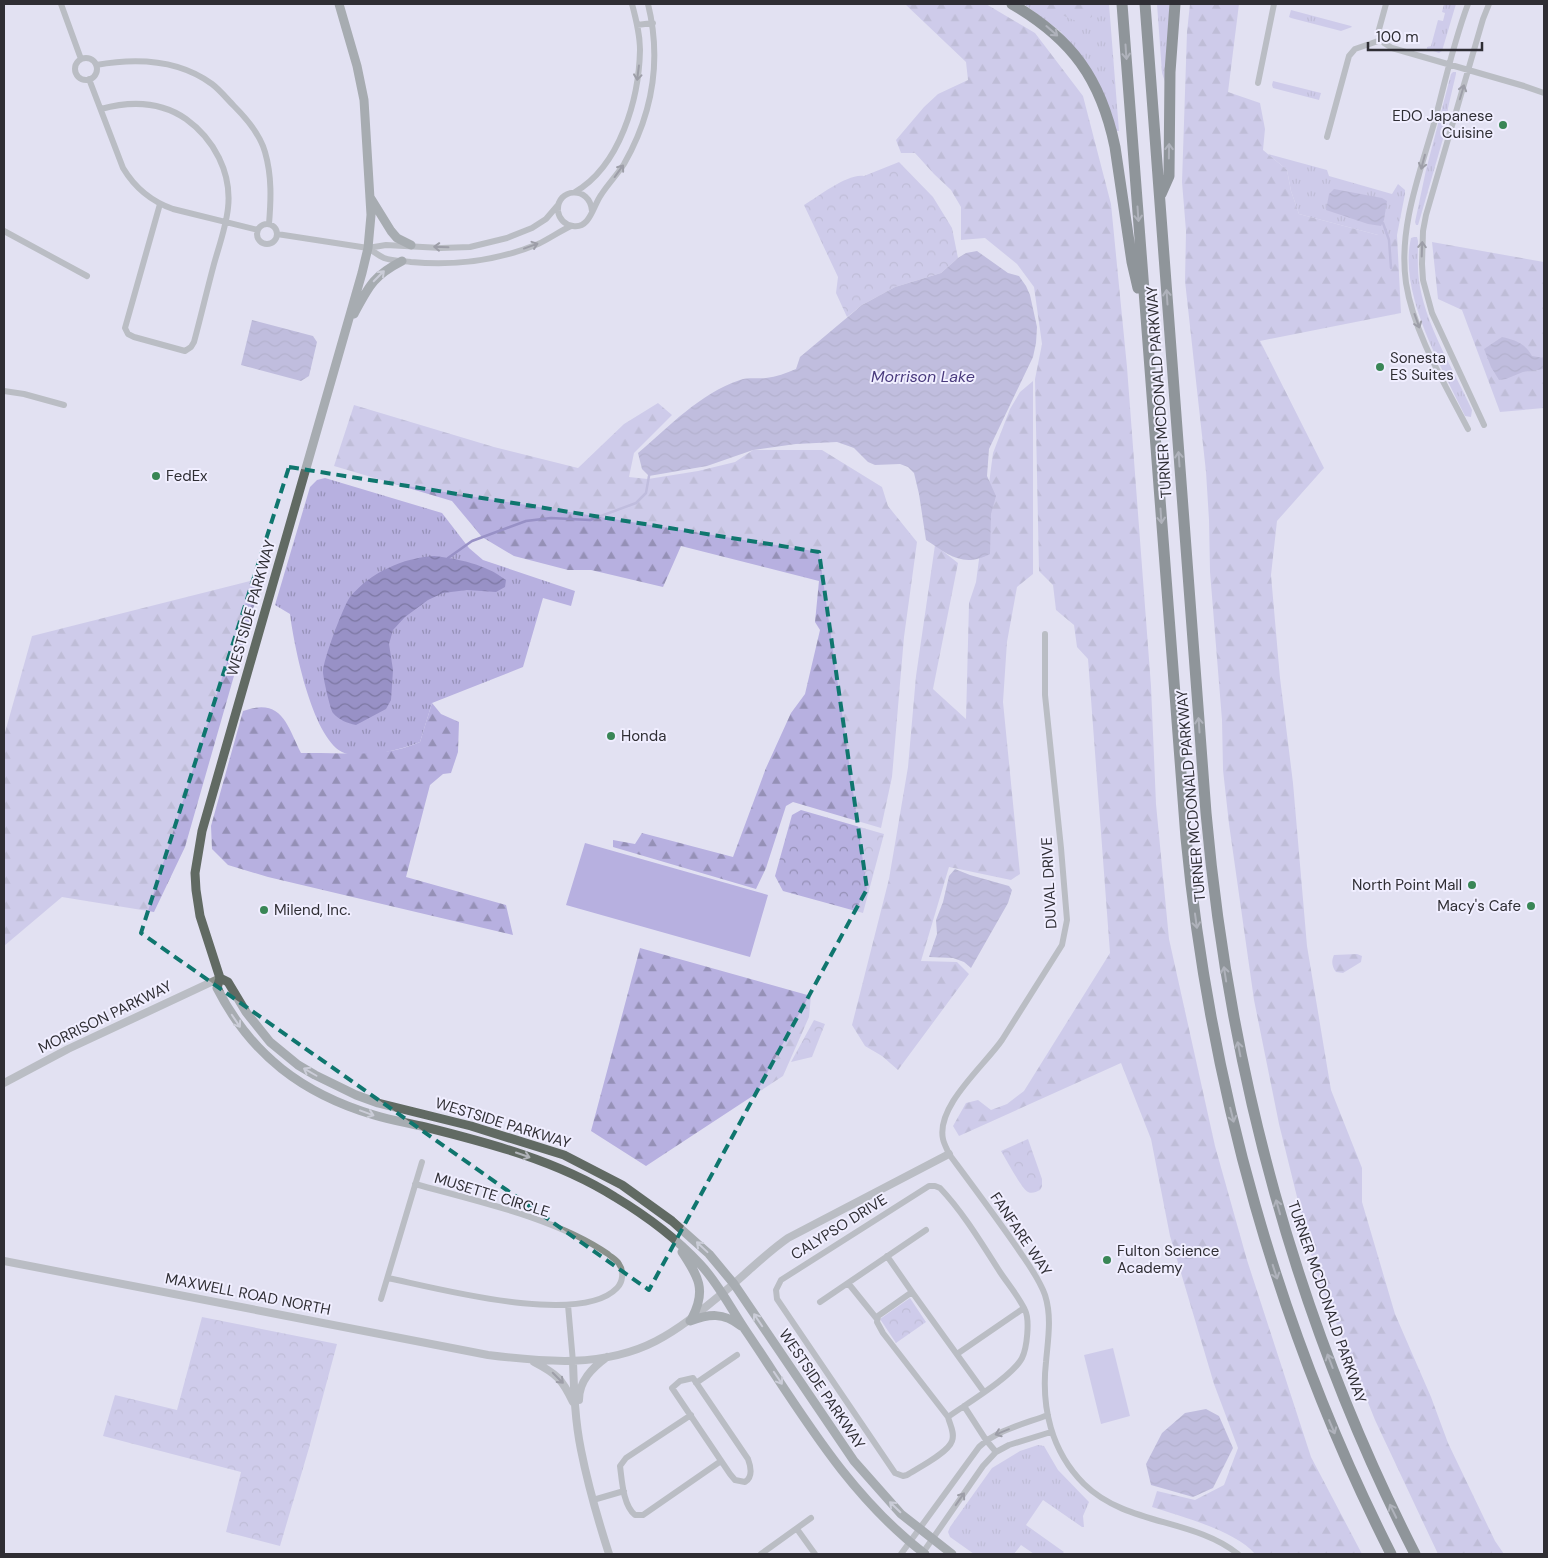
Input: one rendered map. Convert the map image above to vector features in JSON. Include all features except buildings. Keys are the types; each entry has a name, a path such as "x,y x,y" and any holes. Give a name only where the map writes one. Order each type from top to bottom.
{"highway":[{"path":"1012,4 1041,22 1068,46 1086,71 1099,95 1112,129 1132,262 1146,322"},
{"name":"TURNER MCDONALD PARKWAY","path":"1122,4 1190,874 1205,984 1220,1066 1250,1187 1290,1317 1336,1435 1391,1554"},
{"name":"TURNER MCDONALD PARKWAY","path":"1145,4 1206,813 1216,905 1231,1005 1250,1102 1270,1182 1294,1262 1350,1413 1387,1497 1415,1554"},
{"path":"1160,198 1169,176 1170,72 1175,4"}],"main road":[{"path":"339,4 355,58 364,100 371,215 368,248"},
{"path":"370,197 391,231 397,238 411,245"},
{"name":"WESTSIDE PARKWAY","path":"368,248 346,330 206,811 198,849 195,873 197,902 220,978 217,988 246,1035 275,1064 302,1084 330,1098 374,1115 468,1139 558,1168 615,1196 670,1236 711,1276 743,1328 848,1480 884,1520 923,1554"},
{"path":"346,330 369,287 385,270 402,261"},
{"name":"WESTSIDE PARKWAY","path":"220,978 228,982 246,1012 270,1042 298,1065 335,1086 378,1103 427,1114 564,1155 622,1185 672,1221 709,1254 734,1284 854,1461 890,1503 952,1554"},
{"path":"670,1236 699,1280 699,1304 689,1320"},
{"path":"689,1320 705,1315 714,1315 730,1319 743,1328"}],"street":[{"path":"61,4 81,59"},
{"path":"277,234 368,248 386,245 441,248 470,247 507,238 532,228 545,220 564,196 575,192 593,179 609,158 624,130 634,100 639,72 640,48 632,4"},
{"path":"368,248 384,258 402,261 438,264 472,262 512,253 539,243 571,226 582,224 590,216 600,196 622,166 638,136 649,104 655,68 656,47 648,4"},
{"path":"1258,83 1274,4"},
{"path":"1386,4 1378,33 1381,40 1392,48 1544,93"},
{"path":"1468,4 1410,213 1406,232 1405,265 1410,300 1418,325 1468,429"},
{"path":"1484,424 1439,331 1426,296 1422,264 1423,231 1426,215 1489,4"},
{"path":"637,25 653,23"},
{"path":"1327,137 1349,56 1355,49 1381,40"},
{"path":"96,65 94,75 89,79 82,79 75,72 76,64 81,59 88,58 96,65 124,61 156,62 189,72 213,85 246,118 264,150 272,191 269,224"},
{"path":"89,79 123,168 143,194 160,204 258,230"},
{"path":"102,109 118,104 131,104 156,106 180,115 192,124 212,146 225,170 229,195 226,222 194,342 189,350 180,351 128,334 125,328 160,204"},
{"path":"575,192 580,193 589,200 592,211"},
{"path":"558,205 562,220 571,226"},
{"path":"269,224 275,228 277,234 273,242 264,244 258,240 258,230 262,225 269,224"},
{"path":"4,231 87,276"},
{"path":"4,391 24,394 64,405"},
{"name":"DUVAL DRIVE","path":"949,1154 943,1139 943,1132 946,1114 953,1100 997,1047 1062,945 1066,934 1067,920 1061,848 1045,695 1045,634"},
{"name":"MORRISON PARKWAY","path":"4,1083 68,1049 220,978"},
{"name":"MAXWELL ROAD NORTH","path":"4,1261 488,1354 530,1360 573,1362 608,1356 654,1342 689,1320 734,1284 765,1255 788,1238 949,1154"},
{"name":"FANFARE WAY","path":"949,1154 1010,1237 1038,1278 1044,1293 1049,1308 1050,1329 1044,1391 1051,1432 1069,1466 1085,1485 1098,1496 1128,1512 1211,1538 1238,1554"},
{"name":"MUSETTE CIRCLE","path":"381,1300 422,1162"},
{"name":"MUSETTE CIRCLE","path":"388,1278 501,1301 568,1305 601,1299 611,1295 620,1285 622,1273 619,1262 597,1247 541,1221 415,1184"},
{"name":"CALYPSO DRIVE","path":"929,1186 935,1186 944,1192 976,1235 1026,1312 1027,1342 1023,1357 1017,1366 984,1392 948,1418 953,1433 953,1441 947,1449 907,1475 903,1476 895,1473 777,1299 776,1290 780,1280 929,1186"},
{"path":"820,1302 926,1230"},
{"path":"887,1256 984,1392"},
{"path":"848,1282 877,1319 883,1333 948,1418"},
{"path":"877,1319 878,1316 912,1292"},
{"path":"568,1305 575,1406 580,1442 593,1500 609,1554"},
{"path":"957,1354 1024,1308"},
{"path":"696,1383 737,1355"},
{"path":"580,1442 579,1392 587,1375 608,1356"},
{"path":"530,1360 556,1375 563,1383 575,1406"},
{"path":"693,1378 696,1383 748,1459 750,1473 748,1480 745,1482 735,1480 672,1388 680,1380 693,1378"},
{"path":"964,1406 996,1452"},
{"path":"691,1415 626,1458 620,1466 624,1491 632,1512 636,1515 643,1515 721,1461"},
{"path":"901,1554 973,1454 986,1440 999,1433 1048,1415"},
{"path":"923,1554 982,1466 996,1452 1010,1445 1051,1432"},
{"path":"593,1500 624,1491"},
{"path":"761,1554 812,1518"},
{"path":"797,1529 815,1554"}],"highlighted area":[{"path":"289,467 819,552 867,889 649,1290 141,933"}],"green space":[{"path":"905,4 986,4 1035,33 1083,96 1111,204 1127,367 1151,686 1156,804 1169,939 1215,1146 1247,1260 1311,1457 1362,1554 1255,1554 1235,1538 1221,1531 1152,1507 1157,1491 1195,1500 1224,1485 1238,1448 1214,1384 1170,1236 1151,1139 1121,1063 959,1136 953,1126 966,1103 978,1100 991,1110 1007,1104 1024,1091 1110,953 1088,659 1077,647 1074,625 1056,610 1053,585 1039,571 1035,379 1042,344 1034,287 1017,264 985,238 961,240 961,207 951,190 915,153 901,153 896,140 924,107 938,94 968,80 966,62"},
{"path":"1024,4 1109,4 1119,131 1115,131 1112,115 1097,79 1060,31"},
{"path":"1035,4 1091,4 1092,17 1079,22"},
{"path":"1157,4 1170,4 1165,82 1162,73"},
{"path":"1190,4 1239,4 1228,92 1260,103 1265,129 1263,150 1287,170 1291,191 1299,214 1378,235 1397,235 1401,313 1260,341 1324,468 1277,521 1271,575 1280,678 1293,783 1307,946 1331,1090 1362,1168 1362,1202 1395,1314 1431,1397 1448,1443 1495,1541 1504,1554 1438,1554 1375,1420 1315,1270 1279,1124 1254,1000 1223,770 1222,720 1210,572 1206,472 1185,281 1186,231 1182,182 1187,32"},
{"path":"1444,4 1456,4 1442,51 1439,53 1427,49 1427,47 1431,46 1438,20 1443,21 1445,13 1442,12"},
{"path":"1291,10 1352,27 1341,31 1291,18 1289,17"},
{"path":"1453,72 1456,72 1456,74 1448,108 1447,125 1419,222 1416,225 1415,222 1426,170"},
{"path":"1273,81 1321,93 1319,100 1273,88"},
{"path":"1268,154 1327,170 1329,176 1392,194 1398,184 1405,190 1405,194 1397,235 1378,235 1299,214 1291,191 1287,170"},
{"path":"899,162 933,197 952,228 958,258 941,273 895,287 862,305 847,317 836,293 838,277 804,205 842,181 857,176 864,176"},
{"path":"1417,237 1418,241 1418,276 1429,319 1472,410 1471,417 1465,416 1434,353 1416,306 1409,260 1411,238"},
{"path":"1432,242 1544,262 1544,408 1500,412 1462,310 1438,299"},
{"path":"1033,381 1033,574 1017,587 1007,642 1003,702 1020,874 1011,880 949,867 921,961 957,962 969,974 898,1070 882,1056 865,1046 852,1025 889,879 908,767 916,676 935,545 958,563 933,689 966,719 969,603 976,582 993,453 1010,409 1020,392"},
{"path":"658,403 672,415 634,453 629,477 648,479 698,471 735,462 753,450 822,450 882,487 888,506 917,542 904,637 892,777 881,828 793,802 786,806 766,868 756,889 613,847 613,840 635,844 642,833 733,857 766,768 791,713 805,694 820,630 815,622 819,581 681,546 663,587 591,570 568,570 514,556 482,537 452,501 334,466 354,405 494,447 578,468 624,424"},
{"path":"325,478 442,513 469,548 483,560 575,591 571,606 543,598 523,667 432,703 420,742 403,748 370,755 359,755 342,752 331,743 313,710 306,689 290,614 275,605 310,487 317,480"},
{"path":"262,578 185,847 154,912 62,897 4,946 4,736 32,636"},
{"path":"432,703 441,714 459,722 458,752 451,773 443,774 430,785 406,877 506,905 513,935 268,877 228,865 212,849 211,826 243,711 267,708 275,711 287,724 301,753 362,754 391,751 420,742"},
{"path":"801,810 884,834 863,913 783,891 775,876 792,815"},
{"path":"585,843 768,895 750,957 566,905"},
{"path":"640,948 811,996 809,1017 783,1076 646,1166 591,1131"},
{"path":"1357,954 1362,956 1361,962 1343,973 1336,972 1332,964 1334,955"},
{"path":"814,1020 825,1024 812,1057 791,1062"},
{"path":"1028,1139 1042,1179 1040,1190 1032,1193 1028,1192 1022,1185 1001,1151"},
{"path":"910,1298 926,1322 896,1343 880,1319"},
{"path":"202,1317 337,1344 280,1546 226,1532 241,1472 103,1436 115,1395 177,1410"},
{"path":"1113,1348 1130,1416 1101,1424 1084,1355"},
{"path":"1038,1445 1044,1446 1058,1470 1089,1502 1083,1516 1084,1527 1043,1500 1026,1525 1064,1552 1062,1554 1034,1554 1021,1545 1014,1554 974,1554 950,1537 948,1532 950,1527 992,1468 1020,1451"}],"water":[{"path":"1334,189 1382,198 1387,201 1384,220 1381,226 1368,224 1326,210 1329,194"},
{"name":"Morrison Lake","path":"977,251 1008,273 1019,276 1030,295 1037,327 1033,357 989,449 987,476 996,496 991,514 990,554 972,560 964,560 949,555 926,540 914,473 908,467 900,464 875,465 868,462 854,448 837,442 796,444 753,450 707,466 649,476 642,469 638,453 698,402 725,386 743,379 781,375 796,369 800,357 862,305 895,287 941,273 966,253"},
{"path":"252,320 313,336 317,342 309,376 301,381 241,365"},
{"path":"1502,337 1519,343 1532,356 1544,358 1544,369 1523,372 1499,380 1491,367 1484,349"},
{"path":"434,556 481,566 506,580 505,587 496,592 467,590 443,593 428,600 405,617 393,630 389,644 393,670 391,700 386,709 356,725 346,722 333,713 323,672 334,634 350,597 368,580 388,568 422,557"},
{"path":"955,869 1009,886 1012,890 1008,903 971,968 964,962 953,958 929,957 937,934 936,920 943,902 949,876"},
{"path":"1206,1409 1219,1416 1233,1448 1213,1488 1193,1497 1151,1485 1146,1464 1162,1433 1185,1413"}],"waterway":[{"path":"1383,223 1389,240 1391,268"},
{"path":"448,558 472,541 526,521 551,518 590,520 636,503 646,493 649,476"}],"place":[{"name":"EDO Japanese Cuisine","path":"1503,125"},
{"name":"Sonesta ES Suites","path":"1380,367"},
{"name":"FedEx","path":"156,476"},
{"name":"Honda","path":"611,736"},
{"name":"North Point Mall","path":"1472,885"},
{"name":"Macy's Cafe","path":"1531,906"},
{"name":"Milend, Inc.","path":"264,910"},
{"name":"Fulton Science Academy","path":"1107,1260"}]}
